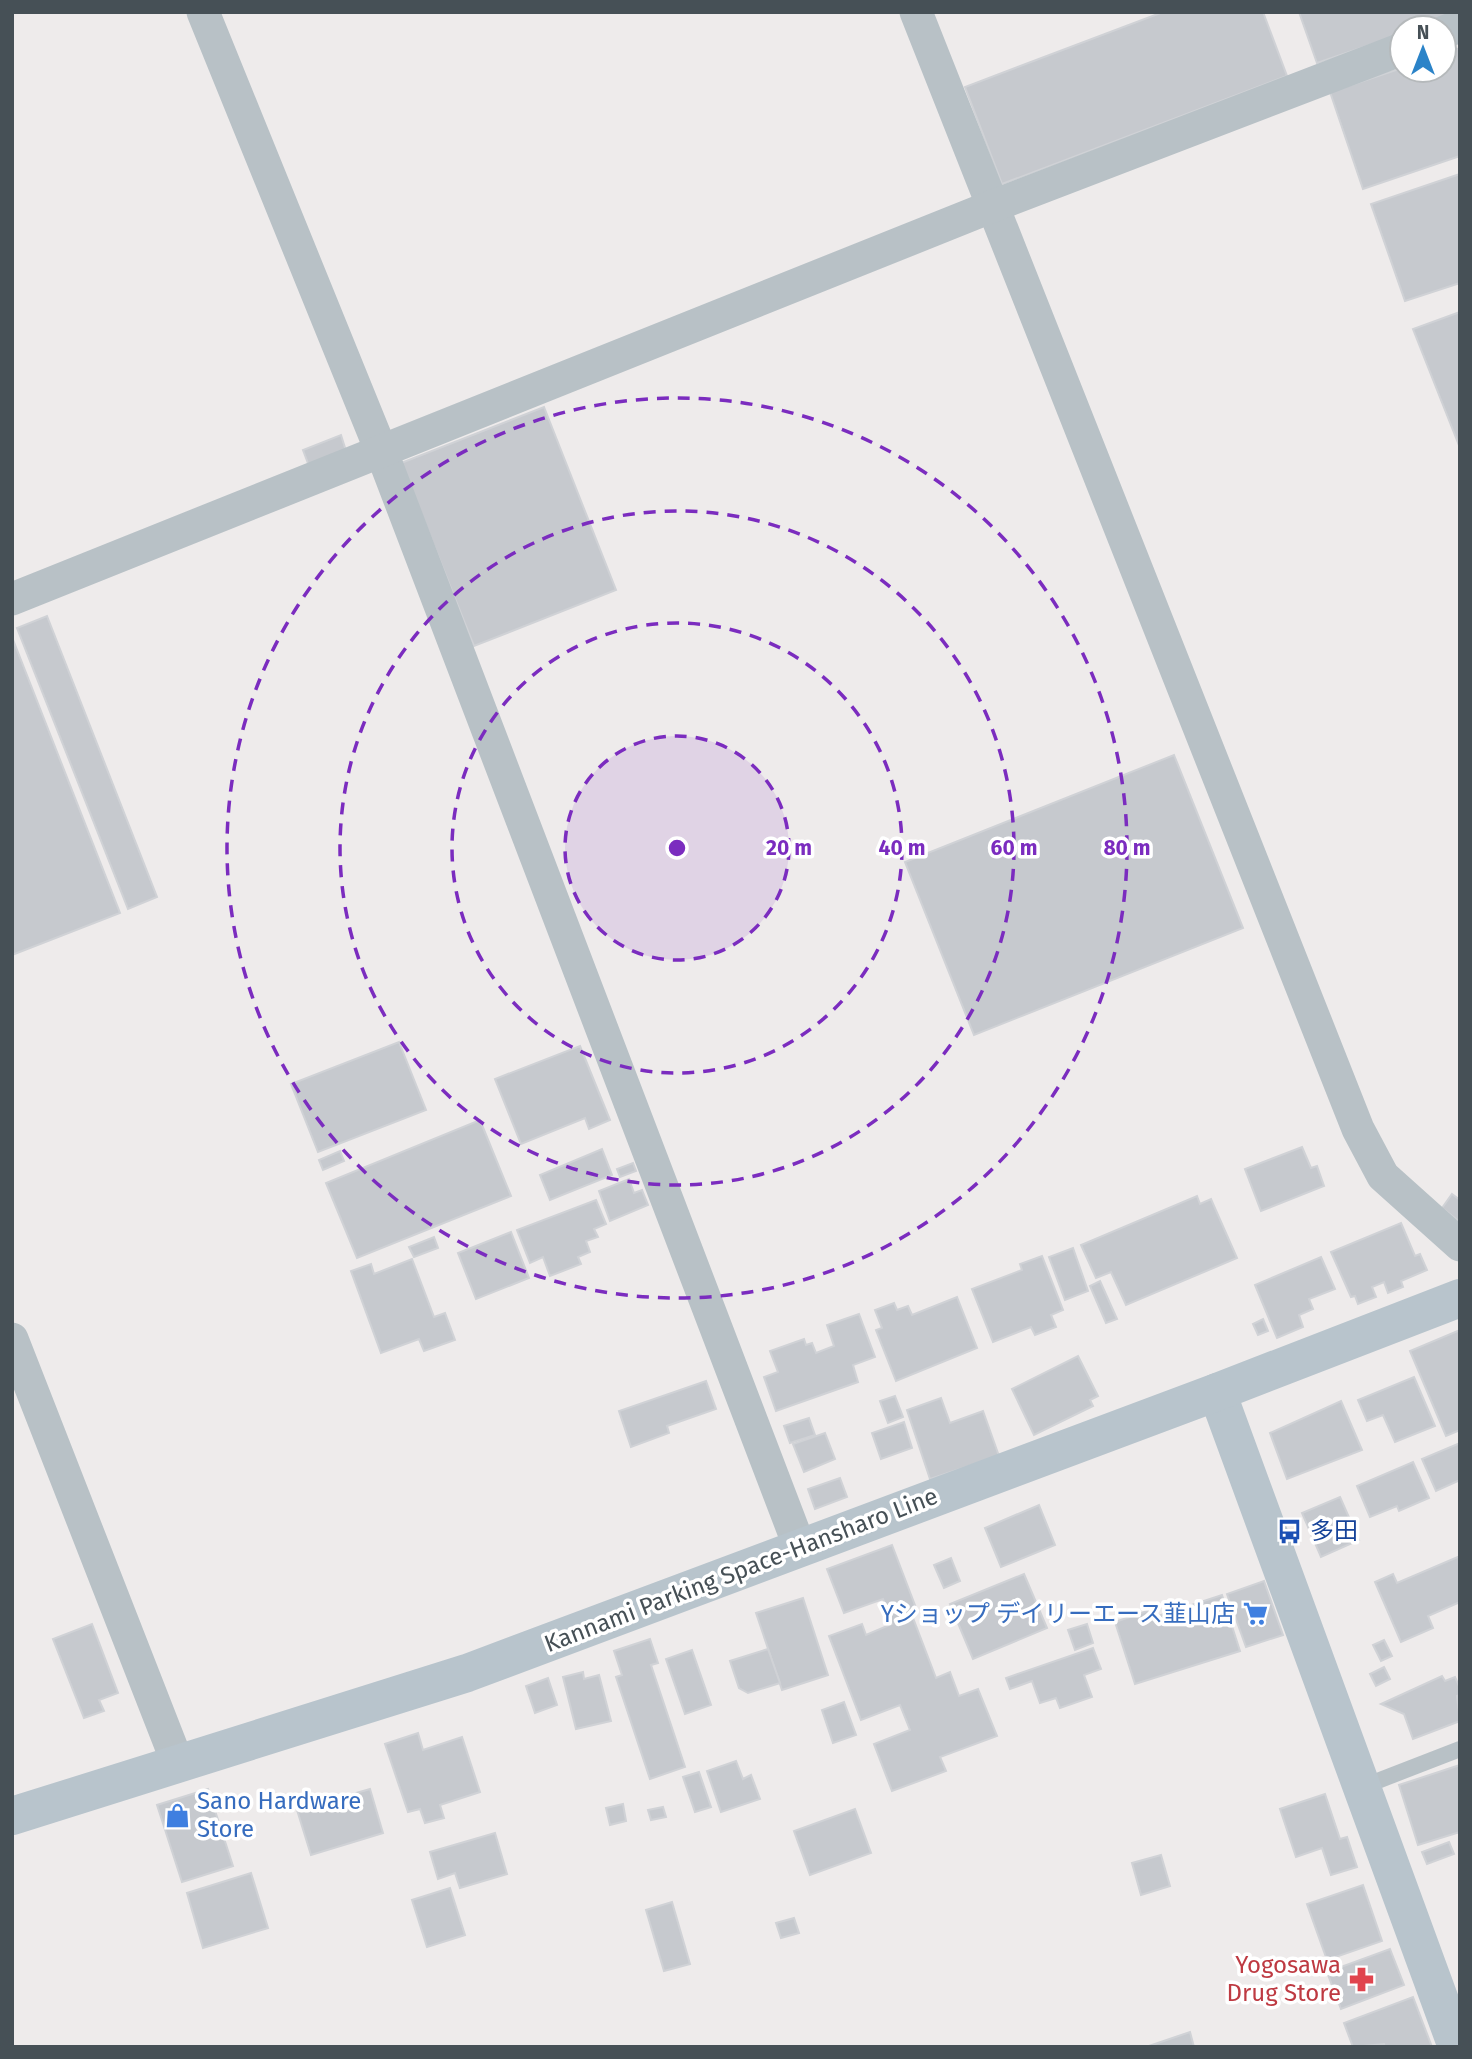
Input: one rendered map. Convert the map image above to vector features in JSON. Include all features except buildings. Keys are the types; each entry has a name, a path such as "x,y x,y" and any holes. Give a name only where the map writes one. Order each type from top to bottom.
{"main road":[{"name":"Kannami Parking Space-Hansharo Line","path":"12,1816 467,1673 1217,1392 1460,1297"},
{"path":"1217,1392 1457,2047"}],"street":[{"path":"203,12 382,453 800,1548"},
{"path":"916,12 1358,1129 1383,1177 1460,1245"},
{"path":"12,599 993,206 1388,53"},
{"path":"12,1339 178,1764"}],"lane":[{"path":"1362,1787 1460,1749"}],"place":[{"name":"多田","path":"1290,1531"},
{"name":"Yショップ デイリーエース韮山店","path":"1255,1614"},
{"name":"Sano Hardware Store","path":"177,1815"},
{"name":"Yogosawa Drug Store","path":"1361,1979"}]}
